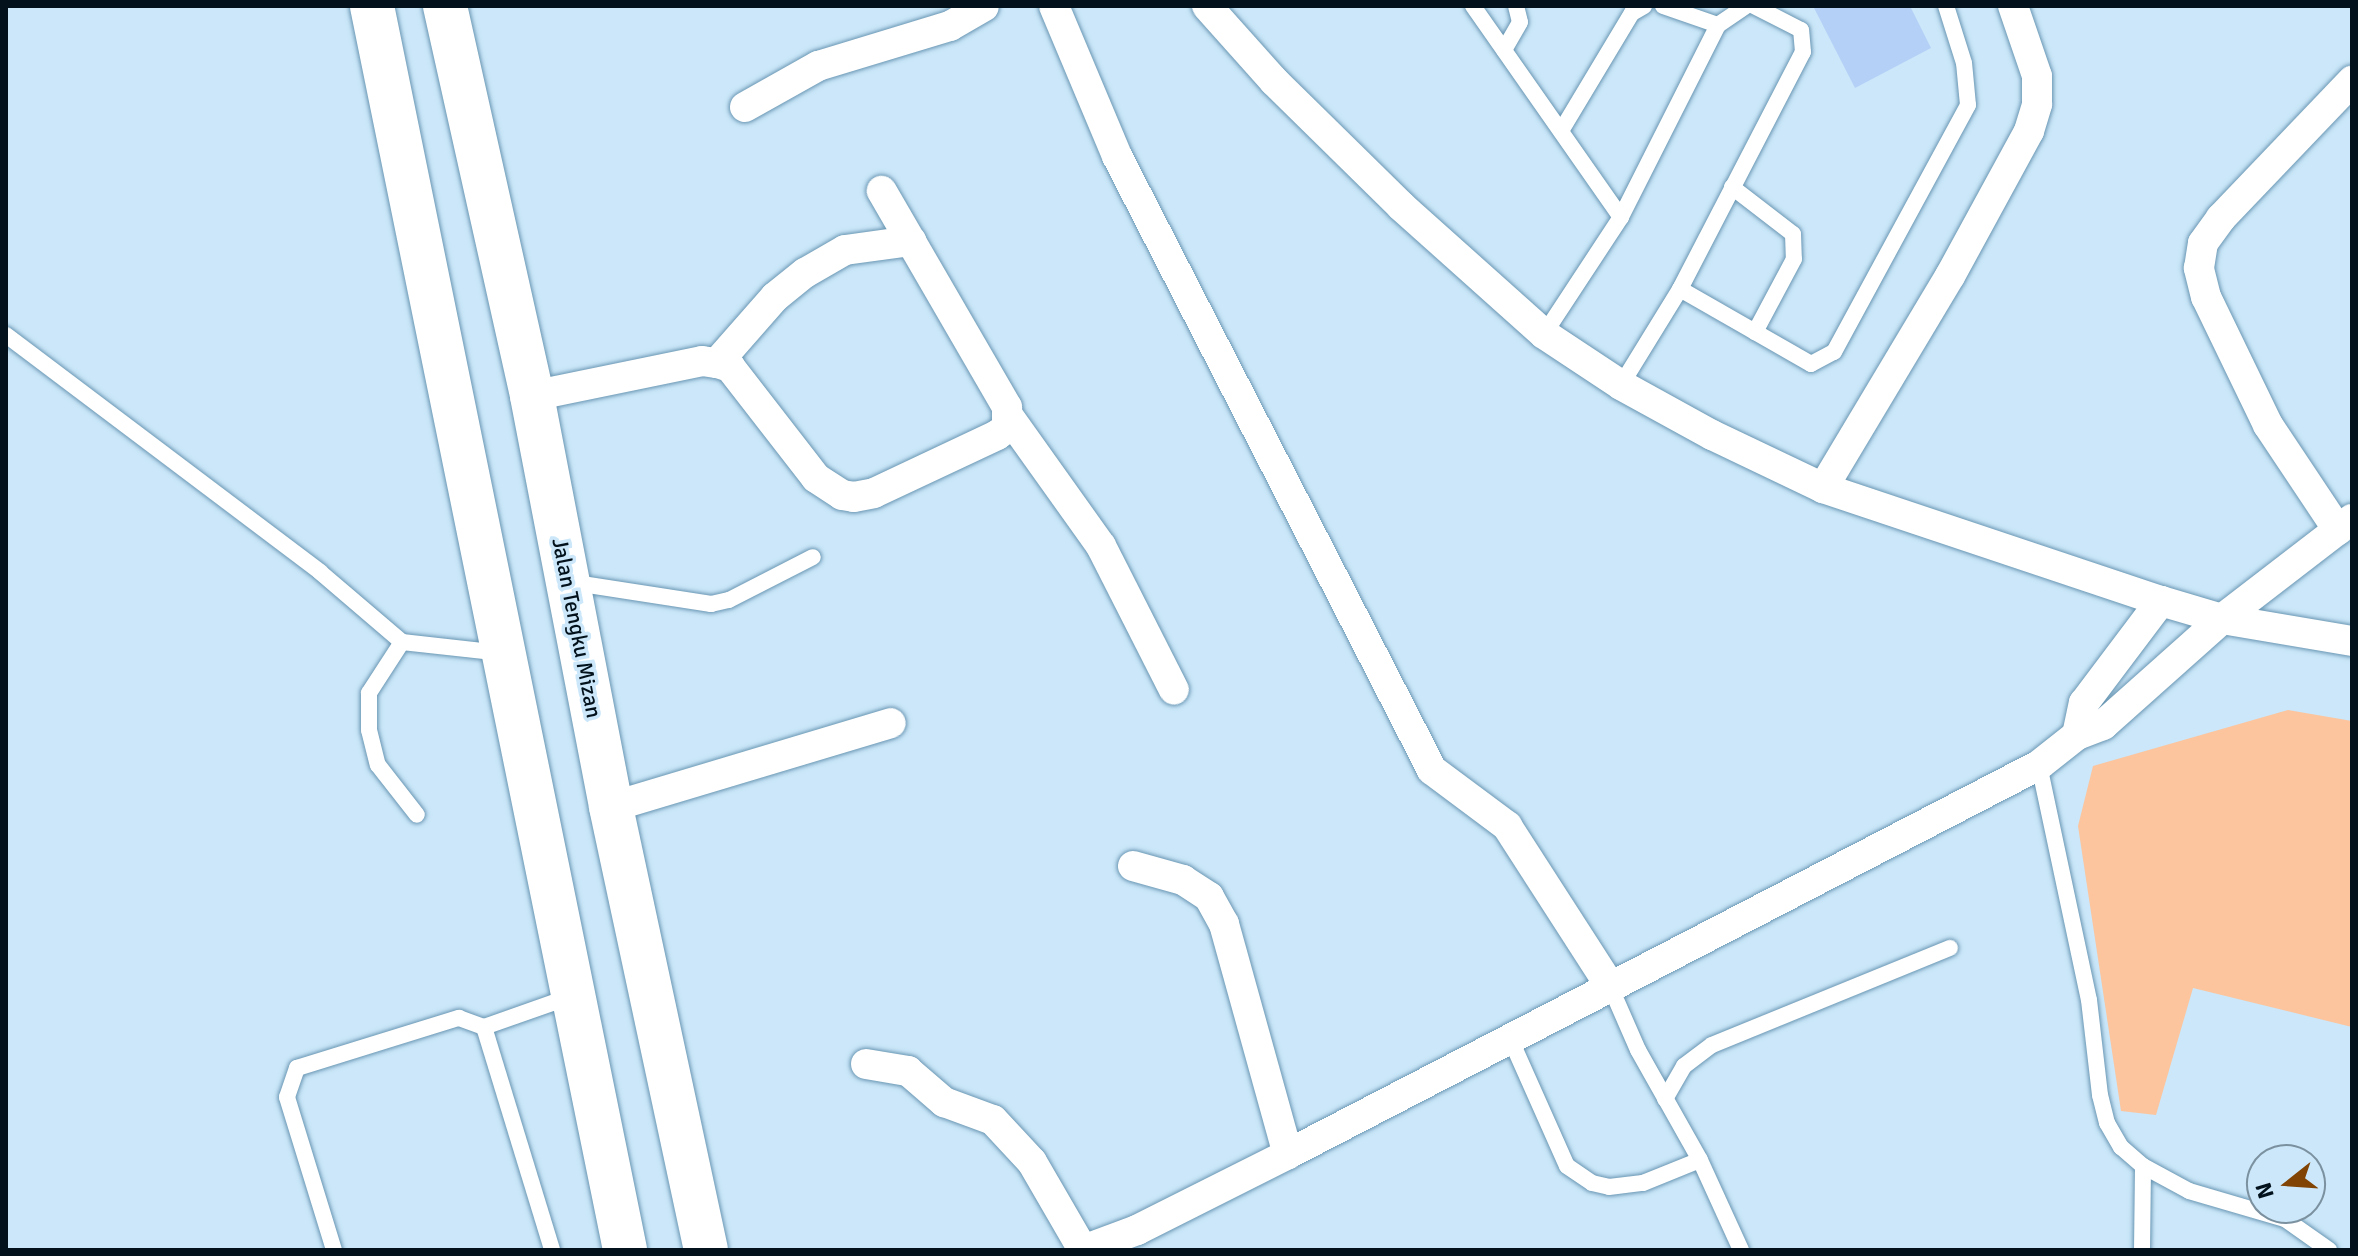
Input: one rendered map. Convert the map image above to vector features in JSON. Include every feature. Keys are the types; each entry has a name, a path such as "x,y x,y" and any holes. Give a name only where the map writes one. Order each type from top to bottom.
{"highway":[{"path":"372,6 625,1250"},
{"name":"Jalan Tengku Mizan","path":"445,6 532,396 611,807 706,1250"}],"street":[{"path":"745,107 818,66 950,26 984,6"},
{"path":"1054,6 1117,156 1432,770 1507,826 1610,986"},
{"path":"1207,6 1274,81 1401,206 1544,334 1621,385 1712,435 1823,488 2222,619 2352,641"},
{"path":"1823,488 1950,276 2029,131 2037,104 2037,76 2013,6"},
{"path":"866,1064 908,1071 944,1102 993,1120 1032,1162 1083,1250 1130,1240 1288,1154 2039,765 2077,735 2103,725 2222,619 2345,524 2268,425 2206,297 2199,268 2203,243 2221,218 2352,81"},
{"path":"532,396 702,361 730,367 816,478 842,495 854,497 874,493 997,435 1007,428 1007,407 882,191"},
{"path":"717,363 775,297 805,273 845,250 911,241"},
{"path":"1009,417 1101,546 1174,690"},
{"path":"2077,735 2084,703 2161,601"},
{"path":"611,807 891,723"},
{"path":"1133,866 1183,880 1196,888 1209,897 1224,924 1288,1154"}],"lane":[{"path":"1473,6 1621,217"},
{"path":"1504,50 1520,22 1516,6"},
{"path":"1561,131 1632,13 1644,6"},
{"path":"1663,6 1718,25"},
{"path":"1544,334 1621,217 1718,25 1746,6"},
{"path":"1621,385 1680,289 1803,52 1801,30 1754,6"},
{"path":"1680,289 1811,364 1834,352 1968,105 1964,63 1946,6"},
{"path":"1732,187 1793,234 1794,259 1755,332"},
{"path":"6,335 320,572 402,642 504,653"},
{"path":"568,582 711,604 729,600 813,557"},
{"path":"402,642 369,693 369,730 378,765 417,815"},
{"path":"2039,765 2089,1000 2100,1095 2107,1123 2121,1147 2143,1166 2189,1191 2285,1219 2329,1250"},
{"path":"1665,1099 1684,1066 1712,1045 1950,948"},
{"path":"1610,986 1665,1099 1700,1160 1741,1250"},
{"path":"334,1250 287,1097 297,1068 459,1018 484,1027 573,996"},
{"path":"484,1027 552,1250"},
{"path":"1510,1038 1567,1166 1592,1183 1609,1187 1643,1183 1700,1160"},
{"path":"2142,1250 2143,1166"}],"shaded area":[{"path":"2288,710 2352,721 2352,1027 2193,988 2156,1115 2121,1111 2078,826 2093,766"}],"building":[{"path":"1813,6 1910,6 1931,48 1855,88"}]}
